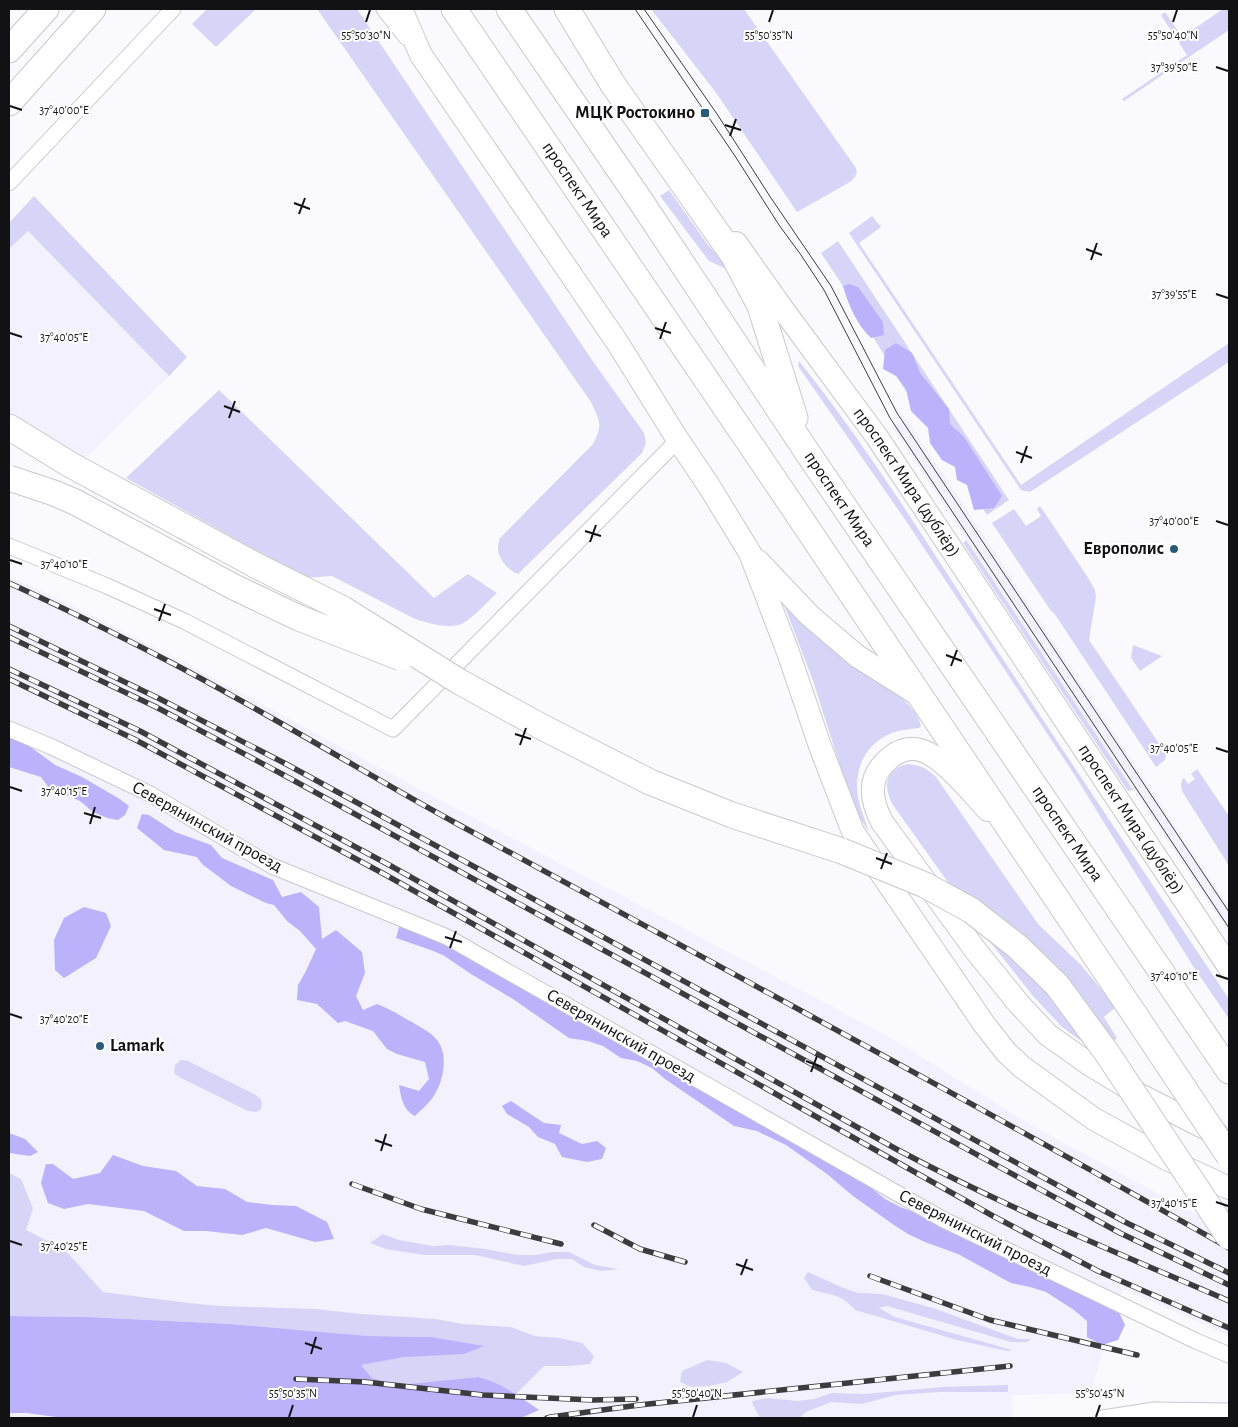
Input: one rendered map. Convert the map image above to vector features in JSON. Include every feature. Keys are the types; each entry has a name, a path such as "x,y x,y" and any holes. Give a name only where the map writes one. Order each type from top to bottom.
{"main road":[{"path":"9,50 46,9"},
{"path":"9,103 93,9"},
{"name":"проспект Мира","path":"401,9 421,56 617,342 750,553 853,832 984,1024 1006,1052 1022,1067 1094,1119 1167,1159 1229,1188"},
{"name":"проспект Мира","path":"454,9 776,482 1229,1156"},
{"name":"проспект Мира","path":"509,9 642,202 806,452 1229,1071"},
{"path":"567,9 612,83 733,255 846,394"},
{"name":"проспект Мира (дублёр)","path":"567,9 596,41 782,308 877,438 1229,967"},
{"path":"733,255 760,306 806,452"},
{"path":"9,427 69,464 249,562 344,609 460,682 544,728 650,782 732,815 842,851 925,885 972,911 1018,947 1057,985 1107,1053 1229,1237"},
{"path":"9,478 75,502 234,587 299,618 460,682"},
{"name":"проспект Мира","path":"750,553 809,615 857,656 918,694"},
{"path":"1015,838 938,758 925,751 914,748 905,749 888,759 877,772 873,786 873,797 876,811 882,822 976,951 1019,1004 1048,1034 1089,1064 1140,1095 1229,1140"}],"street":[{"path":"9,183 174,9"},
{"path":"384,9 421,56"},
{"path":"9,546 107,586 184,621 393,730 678,440"},
{"name":"Северянинский проезд","path":"9,729 52,747 150,794 272,866 447,937 944,1220 1229,1355"},
{"path":"1103,1418 1154,1410 1229,1411"}],"shaded area":[{"path":"207,9 256,9 216,47 192,24"},
{"path":"317,9 357,9 592,360 644,433 646,443 642,453 518,574 504,563 499,555 498,545 500,538 593,444 599,427 598,419 591,402"},
{"path":"651,9 744,9 856,168 856,174 853,179 797,212 717,94"},
{"path":"1223,9 1229,9 1229,30 1124,101 1122,99 1187,55 1161,15 1165,12 1182,37"},
{"path":"669,190 708,245 733,272 709,261 660,196"},
{"path":"34,196 187,357 169,376 28,231 9,249 9,223"},
{"path":"872,216 881,227 859,243 1021,485 1229,343 1229,362 1030,492 1021,490 849,233"},
{"path":"28,231 169,376 65,478 9,420 9,249"},
{"path":"838,241 1009,500 987,515 917,410 821,253"},
{"path":"849,284 858,287 883,322 884,335 871,338 861,327 850,307 843,286"},
{"path":"896,343 912,353 920,373 949,409 950,424 964,437 1002,496 994,508 974,510 967,485 957,480 955,467 942,460 930,443 928,428 911,411 906,389 896,376 883,369 885,350"},
{"path":"799,361 848,426 895,494 1229,999 1229,1019 1191,963 1072,771 904,518 798,366"},
{"path":"219,390 434,598 468,574 497,593 474,615 460,625 447,626 425,622 413,618 332,576 306,578 126,478"},
{"path":"906,418 1229,907 1229,932 1044,658 892,427"},
{"path":"1040,506 1095,590 1096,597 1089,640 1166,754 1165,760 1156,767 992,523 1014,509 1026,526 1041,516 1037,509"},
{"path":"966,540 1133,790 1128,791 963,543"},
{"path":"9,576 187,664 440,800 886,1035 1031,1125 1229,1232 1229,1336 1123,1289 1090,1393 1012,1395 1013,1418 9,1418"},
{"path":"783,602 901,697 913,710 920,722 921,726 919,728 898,731 884,737 871,747 862,761 859,769 857,793 869,832 855,811 813,681"},
{"path":"1133,645 1162,656 1140,671 1131,658"},
{"path":"9,731 55,765 82,777 118,798 129,806 125,815 118,820 107,818 93,812 80,801 49,788 41,777 9,767"},
{"path":"907,764 916,765 930,771 936,777 1038,924 1081,965 1116,1007 1104,1017 1117,1038 1099,1054 1062,1027 1033,996 991,943 893,805 887,791 887,781 899,767"},
{"path":"1197,769 1229,816 1229,866 1182,791 1182,780 1184,778 1188,784 1195,779 1191,774"},
{"path":"142,814 149,815 175,832 211,845 222,858 273,880 282,897 301,892 319,907 322,939 336,930 362,952 365,973 356,996 363,1010 377,1004 391,1010 431,1034 440,1045 444,1058 443,1073 439,1086 427,1105 415,1116 405,1107 399,1085 419,1091 429,1079 425,1062 387,1049 373,1031 345,1021 338,1023 317,1004 297,1000 298,985 316,949 300,931 287,921 274,905 231,886 202,864 197,857 164,850 137,828"},
{"path":"84,907 106,913 111,926 96,958 64,978 55,970 54,940 64,918"},
{"path":"396,912 859,1178 885,1199 900,1207 943,1223 1118,1310 1125,1325 1118,1340 1102,1345 1087,1337 1087,1321 1046,1292 1011,1283 958,1254 908,1234 853,1196 827,1174 786,1145 757,1131 734,1126 652,1068 637,1061 621,1058 603,1046 569,1038 513,999 443,955 396,938 400,924"},
{"path":"181,1060 188,1061 256,1095 262,1102 261,1109 256,1112 248,1111 179,1077 174,1073 175,1065"},
{"path":"511,1101 544,1123 561,1125 559,1133 582,1144 597,1141 606,1148 602,1159 587,1162 562,1157 555,1144 538,1137 529,1127 507,1114 502,1106"},
{"path":"9,1133 25,1139 38,1152 30,1156 9,1153"},
{"path":"113,1155 143,1166 176,1171 197,1186 225,1189 247,1202 296,1206 327,1222 334,1239 315,1242 266,1228 242,1235 206,1231 184,1231 144,1211 88,1204 64,1209 48,1203 41,1183 46,1164 53,1164 73,1179 100,1173"},
{"path":"9,1173 21,1179 33,1208 26,1230 65,1250 103,1292 220,1306 316,1309 436,1319 462,1324 511,1327 534,1336 559,1338 582,1343 594,1356 590,1364 544,1366 516,1394 478,1377 398,1385 372,1378 361,1365 483,1347 431,1337 368,1336 231,1324 87,1317 9,1316"},
{"path":"383,1234 399,1240 433,1246 450,1245 518,1255 569,1252 595,1265 618,1269 601,1271 584,1267 572,1259 557,1259 524,1266 475,1255 424,1255 386,1249 370,1243"},
{"path":"808,1272 858,1293 882,1294 933,1308 1018,1339 1031,1339 1027,1342 1011,1342 887,1306 879,1308 895,1317 1012,1350 1007,1351 957,1340 855,1310 841,1298 812,1290 804,1278"},
{"path":"9,1316 87,1317 231,1324 368,1336 431,1337 484,1346 464,1354 405,1357 361,1365 372,1378 398,1385 478,1377 486,1379 502,1386 539,1410 521,1418 63,1418 27,1413 9,1413"},
{"path":"707,1360 726,1363 743,1372 727,1382 709,1386 692,1387 680,1382 682,1371"},
{"path":"1008,1385 1008,1392 939,1392 895,1395 862,1404 831,1402 806,1412 799,1418 760,1418 752,1401 767,1398 797,1401 814,1399 832,1393 865,1394 943,1387"}],"tram line":[{"path":"635,9 824,290 890,418 1229,928"},
{"path":"644,9 717,114 831,286 897,413 1229,912"}],"railway":[{"path":"9,583 111,632 207,682 452,821 939,1086 1229,1248"},
{"path":"9,626 160,699 288,765 1125,1222 1229,1273"},
{"path":"9,637 156,707 1120,1233 1229,1285"},
{"path":"9,669 140,731 391,866 938,1171 1020,1210 1229,1301"},
{"path":"9,679 134,739 384,874 993,1216 1098,1271 1229,1328"},
{"path":"352,1184 421,1209 561,1244"},
{"path":"594,1225 640,1249 685,1262"},
{"path":"870,1276 990,1320 1137,1355"},
{"path":"547,1418 639,1405 1010,1366"},
{"path":"296,1379 365,1382 483,1395 593,1400 636,1399"}],"place":[{"name":"МЦК Ростокино","path":"705,113"},
{"name":"Европолис","path":"1174,549"},
{"name":"Lamark","path":"100,1046"}]}
